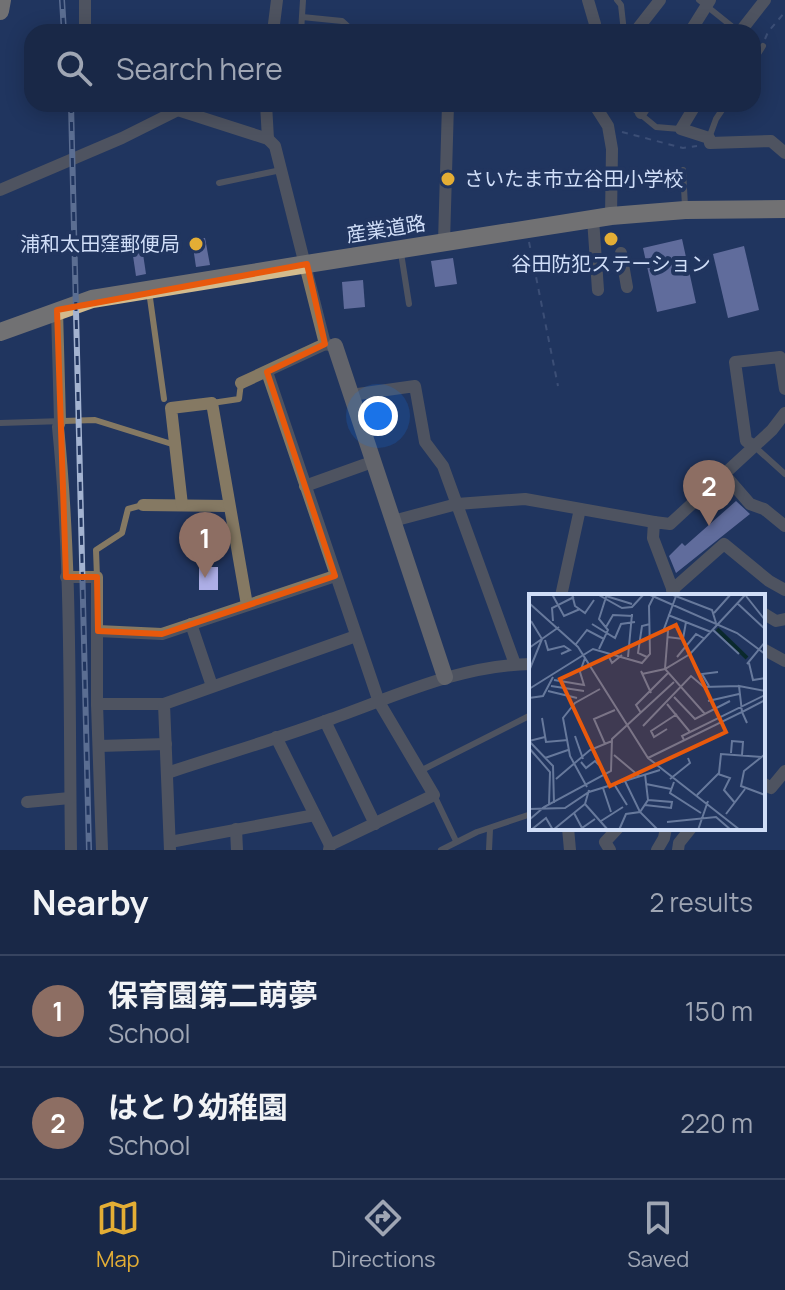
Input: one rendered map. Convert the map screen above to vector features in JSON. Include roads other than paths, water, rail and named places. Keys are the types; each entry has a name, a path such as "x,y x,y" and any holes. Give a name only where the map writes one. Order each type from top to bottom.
{"main road":[{"path":"0,11 2,0"},
{"name":"産業道路","path":"0,332 89,300 602,217 685,210 785,209"}],"street":[{"path":"85,0 85,24"},
{"path":"274,24 277,0"},
{"path":"588,0 595,24"},
{"path":"641,24 660,0"},
{"path":"746,24 765,0"},
{"path":"694,24 705,2"},
{"path":"0,190 174,112"},
{"path":"184,112 268,139 275,146 330,345 351,395 445,677"},
{"path":"266,112 268,139"},
{"path":"444,242 448,112"},
{"path":"598,290 602,217 612,149 608,126 599,112"},
{"path":"691,112 681,129 709,141 771,141 785,153"},
{"path":"621,253 627,287"},
{"path":"597,271 624,270"},
{"path":"61,309 58,427 70,577 71,850"},
{"path":"241,383 330,345"},
{"path":"753,445 746,441 735,362 780,357 785,389"},
{"path":"267,372 379,702 434,795 329,848 276,737"},
{"path":"351,395 415,386 425,442 443,466 515,664"},
{"path":"182,505 171,408 212,403 247,605"},
{"path":"393,521 457,504 525,499 670,524 784,417"},
{"path":"305,486 372,462"},
{"path":"724,474 750,504 764,509 785,526"},
{"path":"143,505 228,506"},
{"path":"561,594 580,509"},
{"path":"654,522 653,538 673,593 724,544 769,581 785,590"},
{"path":"98,631 162,634 335,576"},
{"path":"70,577 95,577 102,850"},
{"path":"765,614 776,621 785,619"},
{"path":"191,624 212,686"},
{"path":"97,704 164,704 356,636"},
{"path":"765,650 785,661"},
{"path":"167,773 325,721 445,677 529,664"},
{"path":"164,704 170,846 236,829 315,815"},
{"path":"325,721 375,824"},
{"path":"99,746 166,744"},
{"path":"765,784 771,788 785,771"},
{"path":"27,802 70,798"},
{"path":"236,829 237,850"},
{"path":"568,830 570,850"},
{"path":"610,850 605,842 616,830"},
{"path":"657,850 666,830"},
{"path":"678,850 679,843 689,830"}],"lane":[{"path":"302,24 303,0"},
{"path":"617,0 621,5 623,24"},
{"path":"705,2 731,24"},
{"path":"302,17 342,21 345,24"},
{"path":"646,112 656,127 681,129"},
{"path":"709,141 721,112"},
{"path":"219,183 281,170"},
{"path":"683,170 685,210"},
{"path":"401,250 409,304"},
{"path":"148,289 164,399"},
{"path":"212,403 239,399 241,383"},
{"path":"0,423 95,420 175,445"},
{"path":"753,445 785,474"},
{"path":"95,577 96,550 122,533 128,509 143,505"},
{"path":"420,771 529,716"},
{"path":"434,795 456,841"},
{"path":"441,850 477,832 529,815"},
{"path":"489,850 490,829"}],"railway":[{"path":"62,0 64,24"},
{"path":"71,112 89,850"}],"place":[{"name":"さいたま市立谷田小学校","path":"448,179"},
{"name":"谷田防犯ステーション","path":"611,239"},
{"name":"浦和太田窪郵便局","path":"196,244"},
{"name":"はとり幼稚園","path":"709,526"},
{"name":"保育園第二萌夢","path":"205,578"}]}
